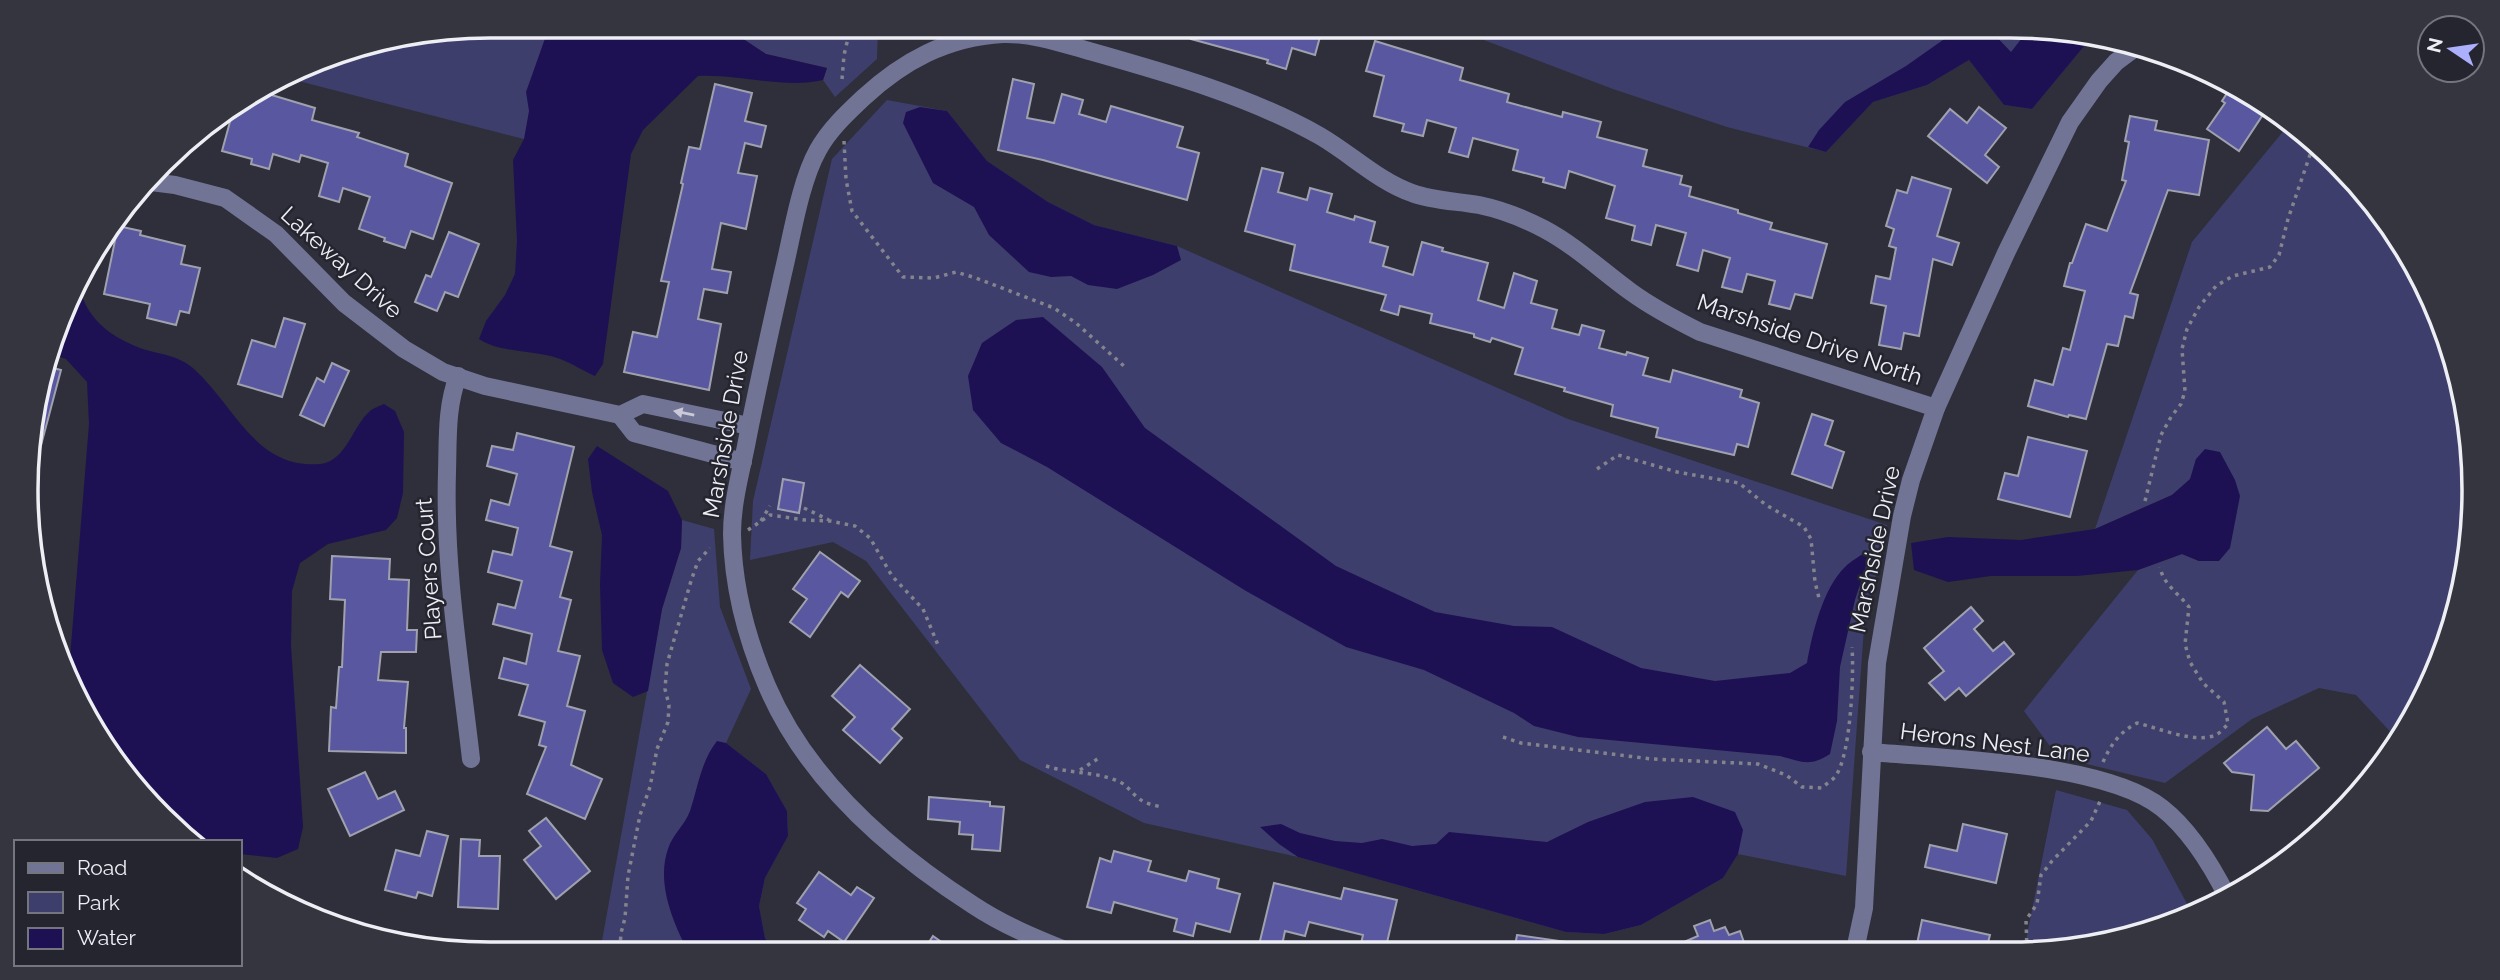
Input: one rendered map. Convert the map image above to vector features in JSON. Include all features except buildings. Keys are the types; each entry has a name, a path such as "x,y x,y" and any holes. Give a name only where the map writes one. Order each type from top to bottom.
{"street":[{"name":"Marshside Drive North","path":"870,92 894,71 939,46 968,38"},
{"name":"Marshside Drive North","path":"1040,38 1124,61 1244,100 1320,136 1391,183 1413,194 1507,212 1528,221 1561,239 1633,293 1700,332 1936,408"},
{"name":"Marshside Drive","path":"1857,942 1864,908 1877,663 1902,516 1911,480 1936,408 2006,253 2070,122 2099,81 2127,54"},
{"name":"Marshside Drive","path":"870,92 841,119 817,152 801,197 749,426 732,527 736,585 743,621 767,688 809,760 835,793 910,860 976,907 1046,942"},
{"name":"Lakeway Drive","path":"160,183 175,184 225,198 276,234 344,303 404,349 443,372 485,386 620,415 643,404 749,426"},
{"name":"Players Court","path":"458,376 453,389 448,425 446,509 448,558 471,759"},
{"name":"Lakeway Drive","path":"620,415 634,433 743,462"},
{"name":"Herons Nest Lane","path":"1871,752 2056,772 2099,780 2134,792 2162,808 2190,838 2223,888"}],"path":[{"path":"842,79 848,38"},
{"path":"844,135 846,179 852,211 902,277 934,278 956,272 1054,308 1076,323 1125,367"},
{"path":"2145,501 2161,435 2181,404 2185,391 2182,349 2187,329 2199,307 2216,286 2233,276 2270,267 2279,255 2311,153"},
{"path":"1597,469 1618,455 1677,472 1740,483 1766,505 1804,527 1811,539 1819,598"},
{"path":"760,523 770,506"},
{"path":"804,508 830,521"},
{"path":"746,532 770,516 855,526 870,538 892,576 923,609 938,645"},
{"path":"621,942 628,876 640,816 650,787 657,750 668,722 669,705 665,689 667,664 698,561 710,548"},
{"path":"2103,762 2110,747 2124,730 2137,723 2182,736 2200,737 2216,735 2228,723 2224,702 2203,683 2190,662 2185,645 2189,607 2169,585 2160,568"},
{"path":"1503,737 1521,743 1652,759 1758,764 1786,775 1802,787 1822,788 1836,776 1845,752 1853,666 1852,646"},
{"path":"1078,771 1099,758"},
{"path":"1046,766 1123,783 1143,802 1161,807"},
{"path":"2027,941 2026,920 2037,904 2041,875 2091,821 2101,799"}],"green space":[{"path":"717,38 524,139 299,81 373,54 460,39"},
{"path":"741,38 878,38 877,59 835,97 823,80 827,68 766,54"},
{"path":"1479,38 2010,38 2085,45 2032,109 2004,105 1969,60 1927,85 1873,102 1826,152 1727,127 1613,89"},
{"path":"887,100 947,111 987,161 1048,202 1094,225 1177,246 1568,419 1887,525 1864,628 1846,876 1738,854 1723,878 1641,925 1604,934 1566,932 1298,857 1144,823 1020,760 866,561 833,542 750,560 753,501 832,159"},
{"path":"2283,131 2329,171 2368,215 2401,264 2438,345 2458,431 2461,520 2453,578 2438,635 2415,690 2391,732 2356,695 2319,688 2252,719 2165,783 2058,757 2024,711 2138,570 2182,554 2199,561 2196,459 2191,479 2172,495 2095,529 2192,242"},
{"path":"682,520 714,529 720,607 751,689 726,743 766,774 787,811 788,836 765,878 759,906 767,942 596,942 602,941 662,609 681,548"},
{"path":"2056,790 2127,810 2152,839 2188,905 2155,918 2098,933 2026,941"}],"water":[{"path":"545,38 742,38 766,54 827,68 823,80 793,83 698,76 643,130 631,154 603,364 595,376 560,359 497,347 479,339 486,321 505,295 515,274 517,241 513,160 524,139 529,111 526,92"},
{"path":"1946,38 1998,38 2011,52 2022,38 2085,45 2032,109 2004,105 1969,60 1927,85 1873,102 1826,152 1808,147 1819,130 1845,102 1906,66"},
{"path":"920,107 947,111 987,161 1048,202 1094,225 1177,246 1181,260 1153,275 1117,289 1088,285 1071,276 1051,277 1029,272 989,235 974,207 933,183 903,123 906,112"},
{"path":"82,296 92,315 108,331 140,348 188,364 209,384 262,446 298,463 329,462 343,450 371,410 384,404 395,411 404,432 403,493 397,518 386,530 328,544 300,563 292,591 291,645 303,827 298,849 277,858 242,854 242,840 205,840 171,809 132,765 85,690 70,656 89,424 87,382 66,359 59,357"},
{"path":"1043,317 1102,367 1145,428 1336,566 1435,612 1514,626 1552,627 1641,668 1715,681 1790,673 1807,663 1820,612 1830,587 1847,565 1867,551 1869,557 1855,600 1840,667 1837,721 1830,754 1817,761 1806,762 1780,756 1578,737 1534,726 1514,713 1424,670 1346,647 1246,591 1047,467 1001,443 973,410 968,376 982,343 1016,320"},
{"path":"597,446 668,491 682,520 681,548 662,609 648,691 633,697 613,683 602,650 602,535 588,459"},
{"path":"2205,449 2220,452 2240,496 2230,548 2219,561 2199,561 2182,554 2138,570 2077,576 1991,576 1948,582 1914,570 1911,543 1948,537 2021,540 2095,529 2172,495 2190,479 2196,459"},
{"path":"717,741 726,743 766,774 787,811 788,836 765,878 759,906 767,942 684,942 668,902 664,875 668,849 688,816"},
{"path":"1693,797 1735,812 1743,830 1738,854 1723,878 1641,925 1604,934 1566,932 1298,857 1260,827 1281,824 1300,833 1335,841 1362,843 1382,839 1412,846 1436,844 1449,832 1547,842 1588,822 1645,802"}]}
